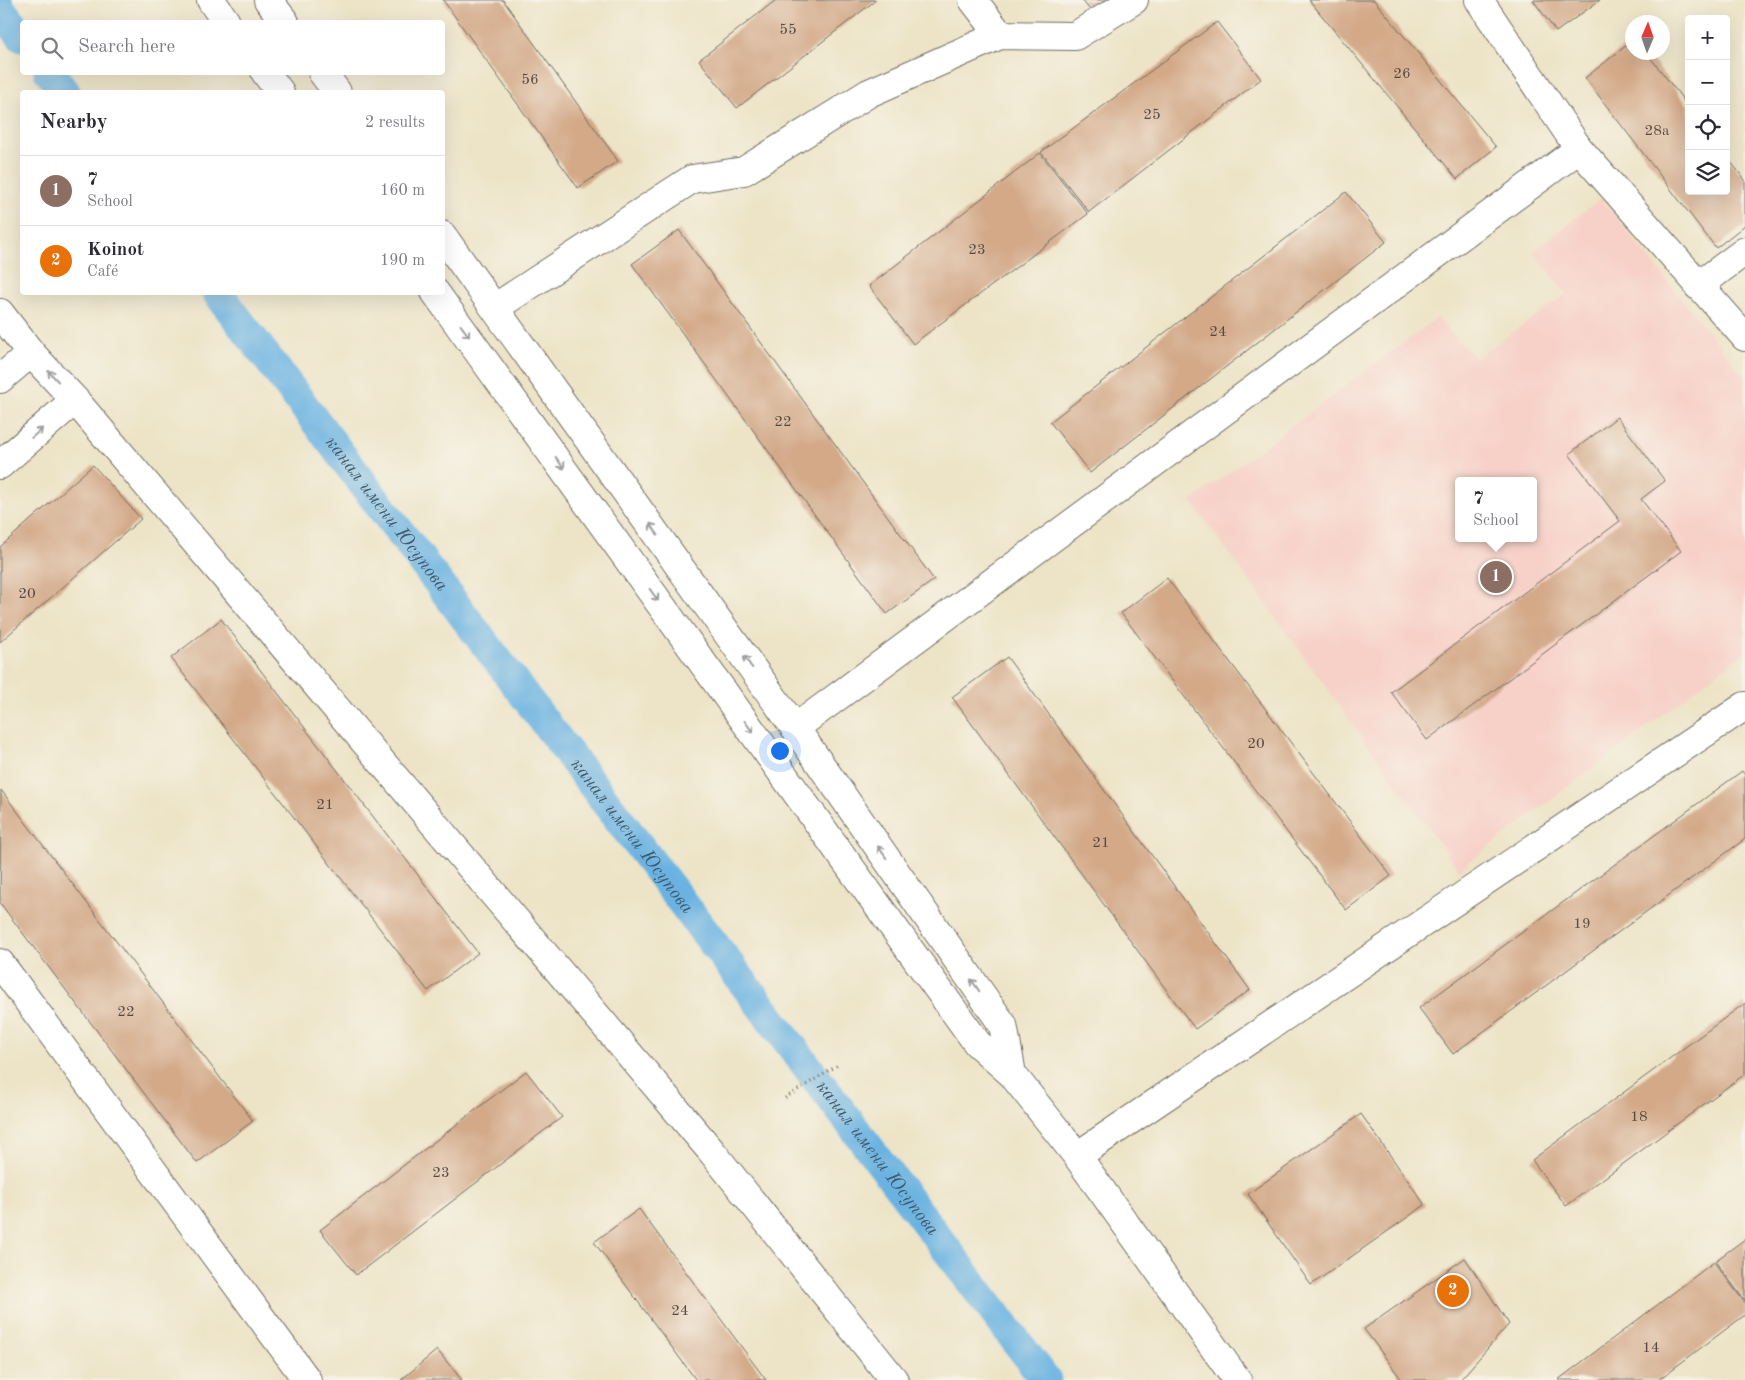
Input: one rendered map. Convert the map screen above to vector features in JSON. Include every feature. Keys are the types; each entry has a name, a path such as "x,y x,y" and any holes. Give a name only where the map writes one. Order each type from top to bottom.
{"street":[{"path":"210,0 225,20"},
{"path":"268,0 283,20"},
{"path":"973,0 1000,35"},
{"path":"496,307 692,179 744,171 869,93 1000,35 1074,36 1134,0"},
{"path":"1479,0 1579,149 1698,286 1745,336"},
{"path":"266,75 278,90"},
{"path":"324,75 336,90"},
{"path":"795,728 1579,149"},
{"path":"445,239 496,307 795,728 1003,1025 1012,1074"},
{"path":"1698,286 1745,251"},
{"path":"437,295 977,1043 1012,1074 1077,1156 1237,1380"},
{"path":"0,312 31,353 75,400 713,1153 894,1380"},
{"path":"0,379 31,353"},
{"path":"0,465 75,400"},
{"path":"1077,1156 1745,706"},
{"path":"0,963 307,1380"}],"path":[{"path":"784,1098 838,1065"}],"shaded area":[{"path":"1601,198 1745,378 1745,652 1459,870 1191,501 1437,318 1475,359 1567,294 1533,252"}],"building":[{"path":"443,0 503,0 618,161 578,188"},
{"path":"776,0 876,0 737,108 699,60"},
{"path":"1082,0 1112,0 1093,14"},
{"path":"1309,0 1374,0 1496,147 1457,179"},
{"path":"1533,0 1600,0 1556,32"},
{"path":"1217,22 1261,79 1089,212 1041,152"},
{"path":"1625,47 1625,60 1652,60 1685,102 1685,195 1730,195 1730,161 1745,180 1745,225 1716,248 1585,78"},
{"path":"1040,153 1088,214 913,344 869,286"},
{"path":"1346,192 1386,242 1090,473 1050,422"},
{"path":"679,230 934,580 887,614 632,264"},
{"path":"1617,417 1665,481 1641,499 1681,551 1427,740 1391,692 1620,521 1569,454"},
{"path":"93,465 141,519 0,642 0,547"},
{"path":"1167,578 1391,876 1346,910 1121,613"},
{"path":"221,619 478,953 428,991 171,658"},
{"path":"1007,657 1250,990 1195,1029 952,697"},
{"path":"1742,771 1745,775 1745,839 1453,1054 1419,1008"},
{"path":"1,790 253,1121 197,1163 0,903"},
{"path":"1745,1003 1745,1074 1566,1206 1532,1160"},
{"path":"526,1071 562,1117 356,1275 320,1230"},
{"path":"1361,1114 1425,1205 1311,1285 1248,1194"},
{"path":"639,1209 766,1380 696,1380 594,1242"},
{"path":"1745,1239 1745,1301 1715,1261"},
{"path":"1465,1258 1509,1324 1460,1380 1402,1380 1364,1329"},
{"path":"1714,1262 1745,1303 1745,1315 1658,1380 1558,1380"},
{"path":"437,1350 462,1380 401,1380"}],"waterway":[{"name":"канал имени Юсупова","path":"0,8 20,34"},
{"name":"канал имени Юсупова","path":"51,75 63,90"},
{"name":"канал имени Юсупова","path":"219,295 1046,1380"}],"place":[{"name":"7","path":"1496,577"},
{"name":"Koinot","path":"1453,1291"}]}
